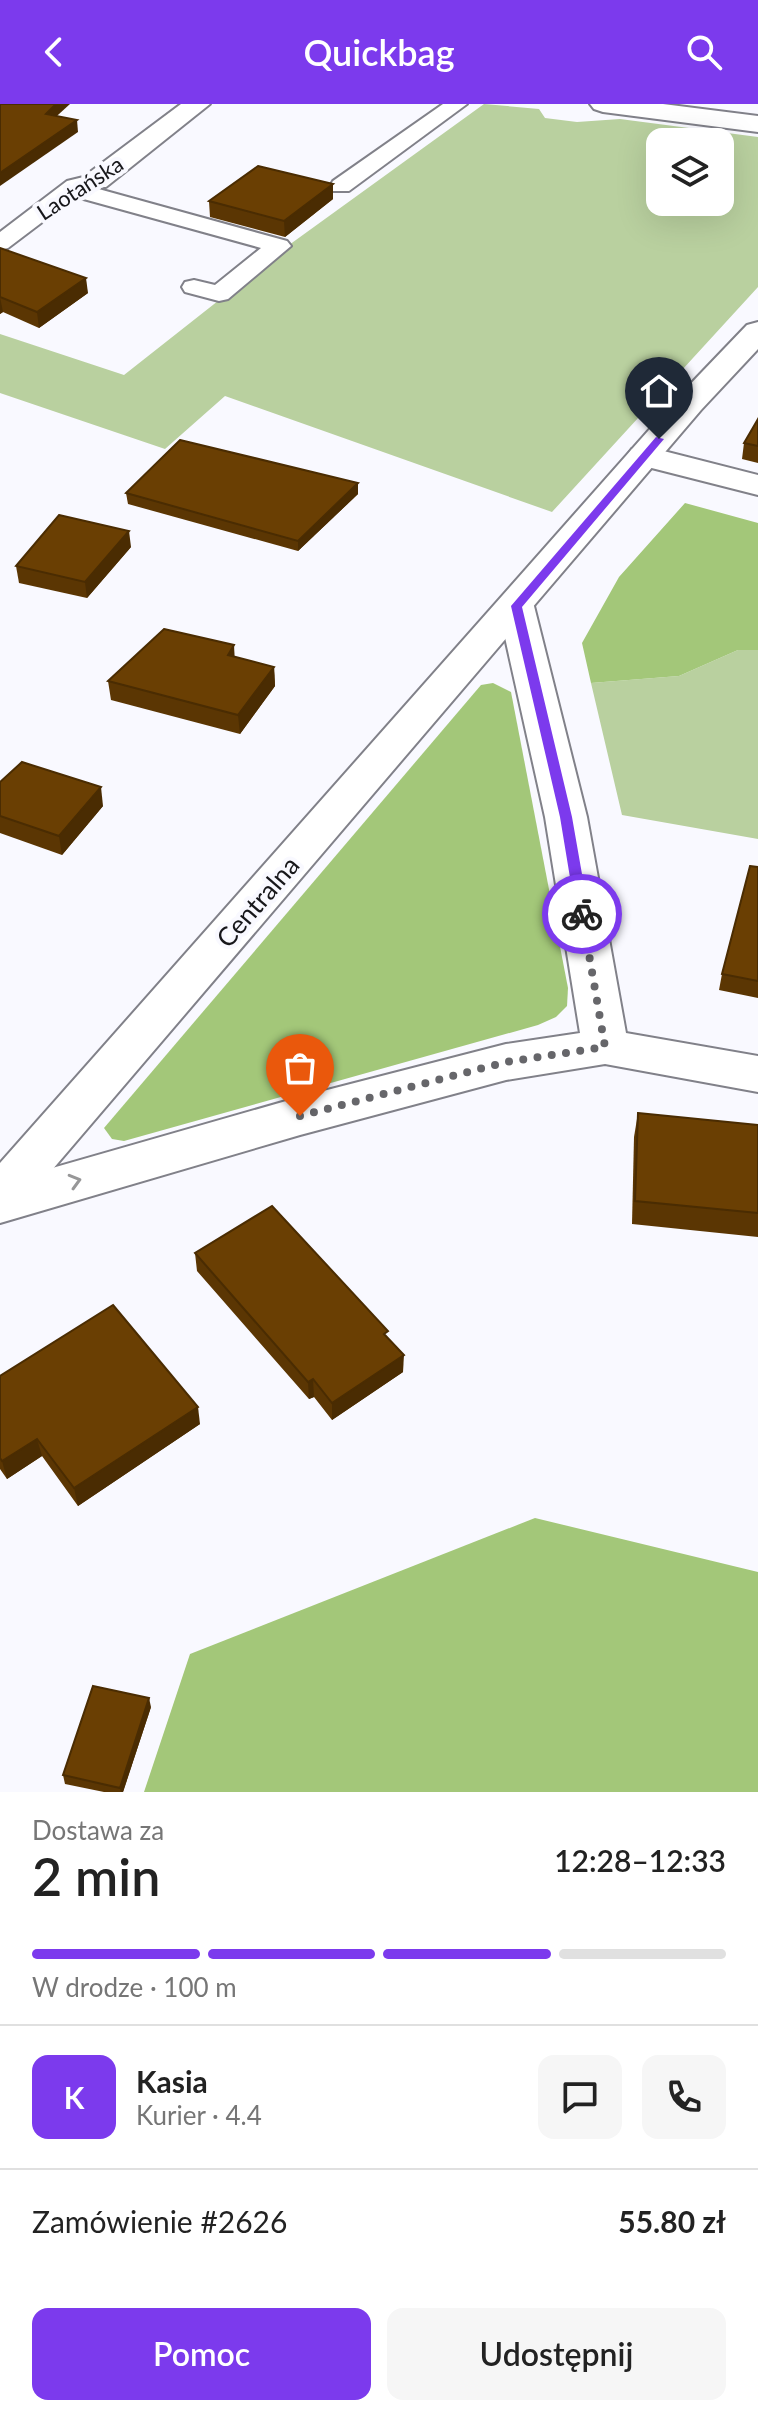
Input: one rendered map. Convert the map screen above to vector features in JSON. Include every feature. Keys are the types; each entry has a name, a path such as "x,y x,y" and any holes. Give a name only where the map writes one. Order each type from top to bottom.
{"street":[{"name":"Laotańska","path":"87,193 197,104"},
{"path":"603,104 758,124"},
{"name":"Centralna","path":"0,1200 644,456 758,331"},
{"path":"644,456 758,485"},
{"path":"516,606 566,817 605,1047"},
{"name":"Centralna","path":"0,1200 491,1065 605,1047 758,1074"}],"lane":[{"path":"341,186 457,104"},
{"name":"Laotańska","path":"0,243 75,186 87,193"},
{"path":"87,193 248,226"},
{"path":"87,193 279,246 219,294 194,287"}],"green space":[{"path":"484,104 539,109 545,118 577,122 620,119 689,128 646,128 646,216 734,216 734,134 758,137 758,287 552,512 225,396 165,449 0,393 0,334 124,375 289,245"},
{"path":"685,503 758,523 758,650 738,650 679,676 591,683 582,643 619,577"},
{"path":"738,650 758,650 758,839 622,815 591,683 679,676"},
{"path":"493,683 511,692 568,988 567,1006 556,1017 538,1025 124,1141 112,1139 104,1128 481,685"},
{"path":"535,1518 758,1572 758,1792 144,1792 190,1654"}],"building":[{"path":"0,104 56,104 46,114 77,120 0,173"},
{"path":"258,166 333,184 284,221 209,201"},
{"path":"0,248 86,278 37,312 0,297"},
{"path":"758,419 758,446 744,443"},
{"path":"180,440 358,483 298,541 126,493"},
{"path":"59,515 129,531 85,582 16,566"},
{"path":"164,629 234,645 228,655 274,667 238,715 108,681"},
{"path":"22,762 101,787 59,836 0,816 0,782"},
{"path":"750,866 758,867 758,981 722,974"},
{"path":"638,1113 758,1125 758,1213 635,1201"},
{"path":"272,1206 388,1331 384,1334 404,1355 332,1403 313,1379 308,1382 195,1253"},
{"path":"113,1305 198,1407 74,1488 37,1439 2,1461 0,1376"},
{"path":"93,1686 149,1698 120,1788 63,1775"}],"way so far":[{"path":"300,1116 506,1062 605,1047 582,914"}],"route":[{"path":"582,914 566,817 516,606 659,439"}]}
